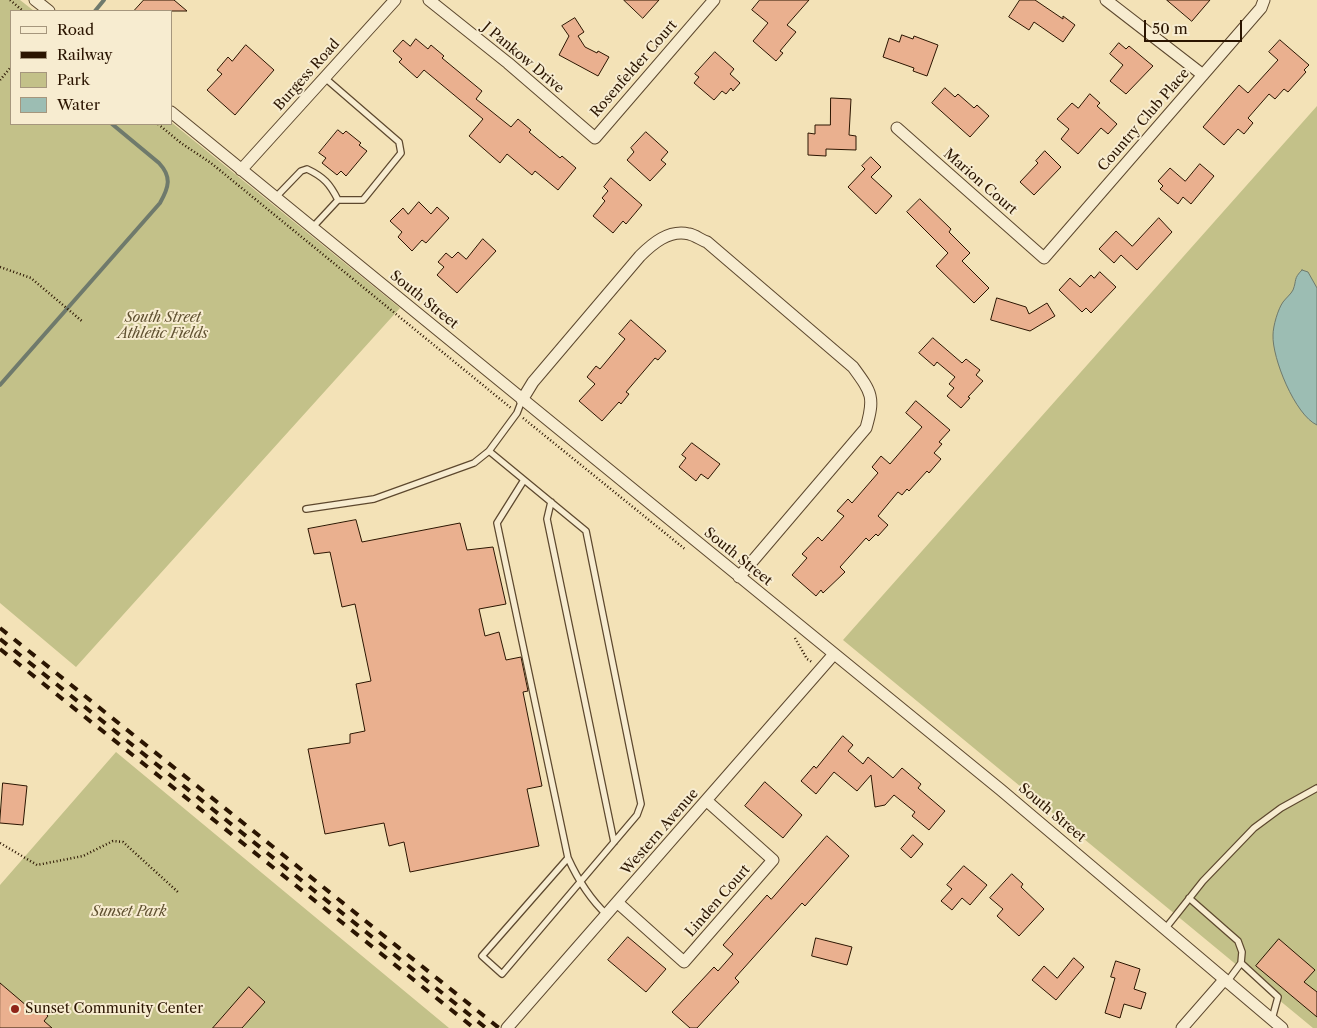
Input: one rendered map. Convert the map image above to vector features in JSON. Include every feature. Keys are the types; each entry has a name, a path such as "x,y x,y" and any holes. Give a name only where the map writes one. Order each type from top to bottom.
{"street":[{"path":"35,0 48,10"},
{"name":"Burgess Road","path":"241,170 396,0"},
{"name":"J Pankow Drive","path":"430,0 508,63 594,138 597,135"},
{"name":"Rosenfelder Court","path":"597,135 714,0"},
{"path":"1106,0 1203,75"},
{"name":"Country Club Place","path":"1044,258 1261,8 1264,0"},
{"name":"South Street","path":"172,113 1001,790 1282,1028"},
{"name":"Marion Court","path":"896,128 1044,258"},
{"path":"522,400 532,382 640,256 655,242 674,234 688,233 707,242 853,367 868,388 872,407 866,428 739,577"},
{"name":"Western Avenue","path":"507,1028 707,802 834,654"},
{"name":"Linden Court","path":"618,903 684,962 773,860 707,802"},
{"path":"1182,1028 1226,981"}],"lane":[{"path":"312,228 338,200 363,200 400,153 399,142 325,78"},
{"path":"275,198 301,171 307,168 317,173 330,185 338,200"},
{"path":"306,509 374,499 474,463 489,451 517,413 522,400"},
{"path":"489,451 586,531 641,804 637,815 502,974 482,956 568,858"},
{"path":"524,480 497,523 568,858 579,883 594,903 607,915"},
{"path":"551,502 547,519 614,842"},
{"path":"1165,929 1190,898 1254,828 1281,808 1317,788"},
{"path":"1190,898 1238,941 1242,952 1241,963 1226,981"},
{"path":"1241,963 1278,997 1272,1019"}],"path":[{"path":"10,0 22,10"},
{"path":"0,80 10,68"},
{"path":"159,125 181,143 211,163 686,550"},
{"path":"0,267 31,278 83,322"},
{"path":"794,638 807,659 821,670"},
{"path":"0,843 37,865 83,856 114,841 123,842 179,892"}],"green space":[{"name":"South Street Athletic Fields","path":"0,0 20,0 33,10 10,10 10,125 172,125 172,123 400,308 76,667 0,603"},
{"path":"1317,106 1317,1028 1313,1028 843,640"},
{"name":"Sunset Park","path":"116,752 449,1028 0,1028 0,885"}],"water":[{"path":"1302,270 1308,272 1317,288 1317,425 1301,410 1286,385 1276,357 1274,345 1273,331 1278,313 1283,302 1293,290 1296,278"}],"building":[{"path":"144,0 174,0 187,11 172,10 135,10"},
{"path":"624,0 659,0 643,18"},
{"path":"760,0 809,0 787,25 796,32 780,51 783,53 776,61 753,41 768,23 752,10"},
{"path":"1020,0 1035,0 1075,25 1063,42 1034,22 1029,30 1009,17"},
{"path":"1167,0 1210,0 1192,21"},
{"path":"575,18 584,32 578,36 585,47 609,57 598,76 559,55 569,36 562,26"},
{"path":"902,35 913,39 914,36 938,45 927,76 913,71 914,68 883,57 889,38 899,42"},
{"path":"416,39 428,49 431,45 444,56 442,58 482,91 476,99 511,127 518,119 531,130 529,132 560,158 562,156 576,168 558,190 535,171 532,175 507,154 500,163 469,136 483,119 424,70 417,78 399,62 402,59 393,51 403,40 410,46"},
{"path":"1280,40 1309,65 1304,70 1306,72 1288,92 1284,89 1275,99 1269,94 1248,118 1253,123 1244,134 1238,129 1224,145 1203,127 1239,85 1248,93 1278,60 1269,52"},
{"path":"1119,43 1126,49 1129,46 1153,66 1126,94 1110,81 1123,65 1110,54"},
{"path":"246,45 274,70 235,115 207,90 222,74 217,70 228,57 232,61"},
{"path":"715,52 734,69 730,74 740,83 733,91 731,88 726,94 722,91 714,100 694,83 699,77 695,74"},
{"path":"945,88 955,97 958,94 974,108 977,105 989,116 970,137 932,103"},
{"path":"1090,94 1100,103 1097,106 1117,124 1108,134 1101,128 1078,154 1061,139 1069,129 1057,119 1072,103 1078,108"},
{"path":"831,98 851,99 849,135 856,136 856,150 826,149 826,156 808,155 808,133 815,134 815,125 830,125"},
{"path":"338,130 343,134 346,131 361,143 359,145 367,151 346,176 341,171 337,175 322,163 326,158 319,153"},
{"path":"646,132 668,152 661,160 666,164 650,181 627,160 634,152 631,148"},
{"path":"1045,151 1061,167 1034,195 1020,182 1038,163 1036,161"},
{"path":"871,157 881,167 871,177 892,196 876,214 848,187 865,169 862,166"},
{"path":"1200,164 1214,176 1191,204 1183,197 1178,204 1160,189 1163,186 1158,181 1170,168 1185,181"},
{"path":"611,178 642,205 626,224 623,221 613,233 593,216 605,201 602,198 608,191 604,187"},
{"path":"920,199 951,229 949,232 970,253 962,261 989,288 974,303 936,266 948,253 907,212"},
{"path":"419,202 431,214 437,207 449,218 426,243 422,240 412,251 398,237 402,232 390,221 403,208 408,214"},
{"path":"1159,218 1172,232 1137,270 1121,255 1114,263 1099,249 1116,231 1132,246"},
{"path":"483,239 496,251 457,293 437,275 444,267 438,262 446,253 452,258 458,252 466,259"},
{"path":"1100,272 1116,287 1091,313 1086,308 1082,312 1059,290 1070,278 1080,287 1091,275 1094,278"},
{"path":"997,298 1026,307 1029,314 1047,303 1055,316 1030,331 991,320"},
{"path":"631,320 666,351 658,360 655,358 626,392 629,394 621,404 619,402 602,421 579,401 595,384 587,377 596,366 600,369 625,339 619,334"},
{"path":"933,338 962,363 966,359 980,370 976,375 983,381 968,397 970,398 961,408 947,396 954,388 949,384 955,377 937,362 934,366 919,353"},
{"path":"916,401 950,430 939,442 942,444 934,453 941,459 909,491 907,489 902,495 898,492 878,516 888,525 878,536 876,534 869,541 866,538 840,567 845,572 823,593 821,590 816,596 792,575 807,558 802,554 818,537 822,541 844,516 837,511 848,499 852,503 878,473 872,467 881,456 890,464 922,427 906,413"},
{"path":"692,443 720,464 708,479 701,474 696,481 679,467 686,458 682,455"},
{"path":"356,520 362,542 460,523 467,550 493,547 506,604 479,609 485,636 499,632 506,660 521,657 528,691 523,692 542,786 527,789 539,846 410,872 404,842 389,846 384,823 325,834 308,749 350,743 350,734 365,731 356,684 371,681 355,604 342,607 330,552 314,554 308,529"},
{"path":"843,736 853,745 848,751 863,764 868,757 893,778 902,768 921,784 918,788 945,811 929,830 912,816 915,812 894,795 885,805 875,807 871,775 857,791 834,772 816,794 801,781 814,766 816,768"},
{"path":"765,782 802,815 783,838 745,806"},
{"path":"3,783 27,786 23,825 0,823"},
{"path":"913,835 923,844 911,858 901,849"},
{"path":"827,836 849,856 805,906 802,903 735,978 739,982 697,1028 690,1028 672,1012 714,967 718,971 733,954 723,945 767,895 771,899"},
{"path":"964,866 987,885 970,905 962,898 952,910 941,901 952,889 947,885"},
{"path":"1012,874 1023,884 1021,887 1044,909 1019,936 997,916 1003,909 990,898"},
{"path":"628,937 666,969 646,992 608,960"},
{"path":"816,938 852,947 847,965 812,956"},
{"path":"1279,939 1315,970 1304,982 1317,992 1317,1017 1256,966"},
{"path":"1074,958 1084,967 1056,1000 1032,980 1044,966 1057,978"},
{"path":"1116,961 1140,969 1134,989 1146,993 1141,1009 1124,1004 1120,1018 1105,1013 1115,978 1111,977"},
{"name":"Sunset Community Center","path":"0,983 34,1012 38,1007 48,1016 44,1021 52,1028 0,1028"},
{"path":"249,987 265,1002 242,1028 213,1028"}],"waterway":[{"path":"96,10 104,0"},
{"path":"0,385 160,203 165,192 168,182 163,168 113,125"}],"railway":[{"path":"0,628 499,1028"},
{"path":"0,639 486,1028"},
{"path":"0,649 474,1028"}],"place":[{"name":"Sunset Community Center","path":"15,1009"}]}
